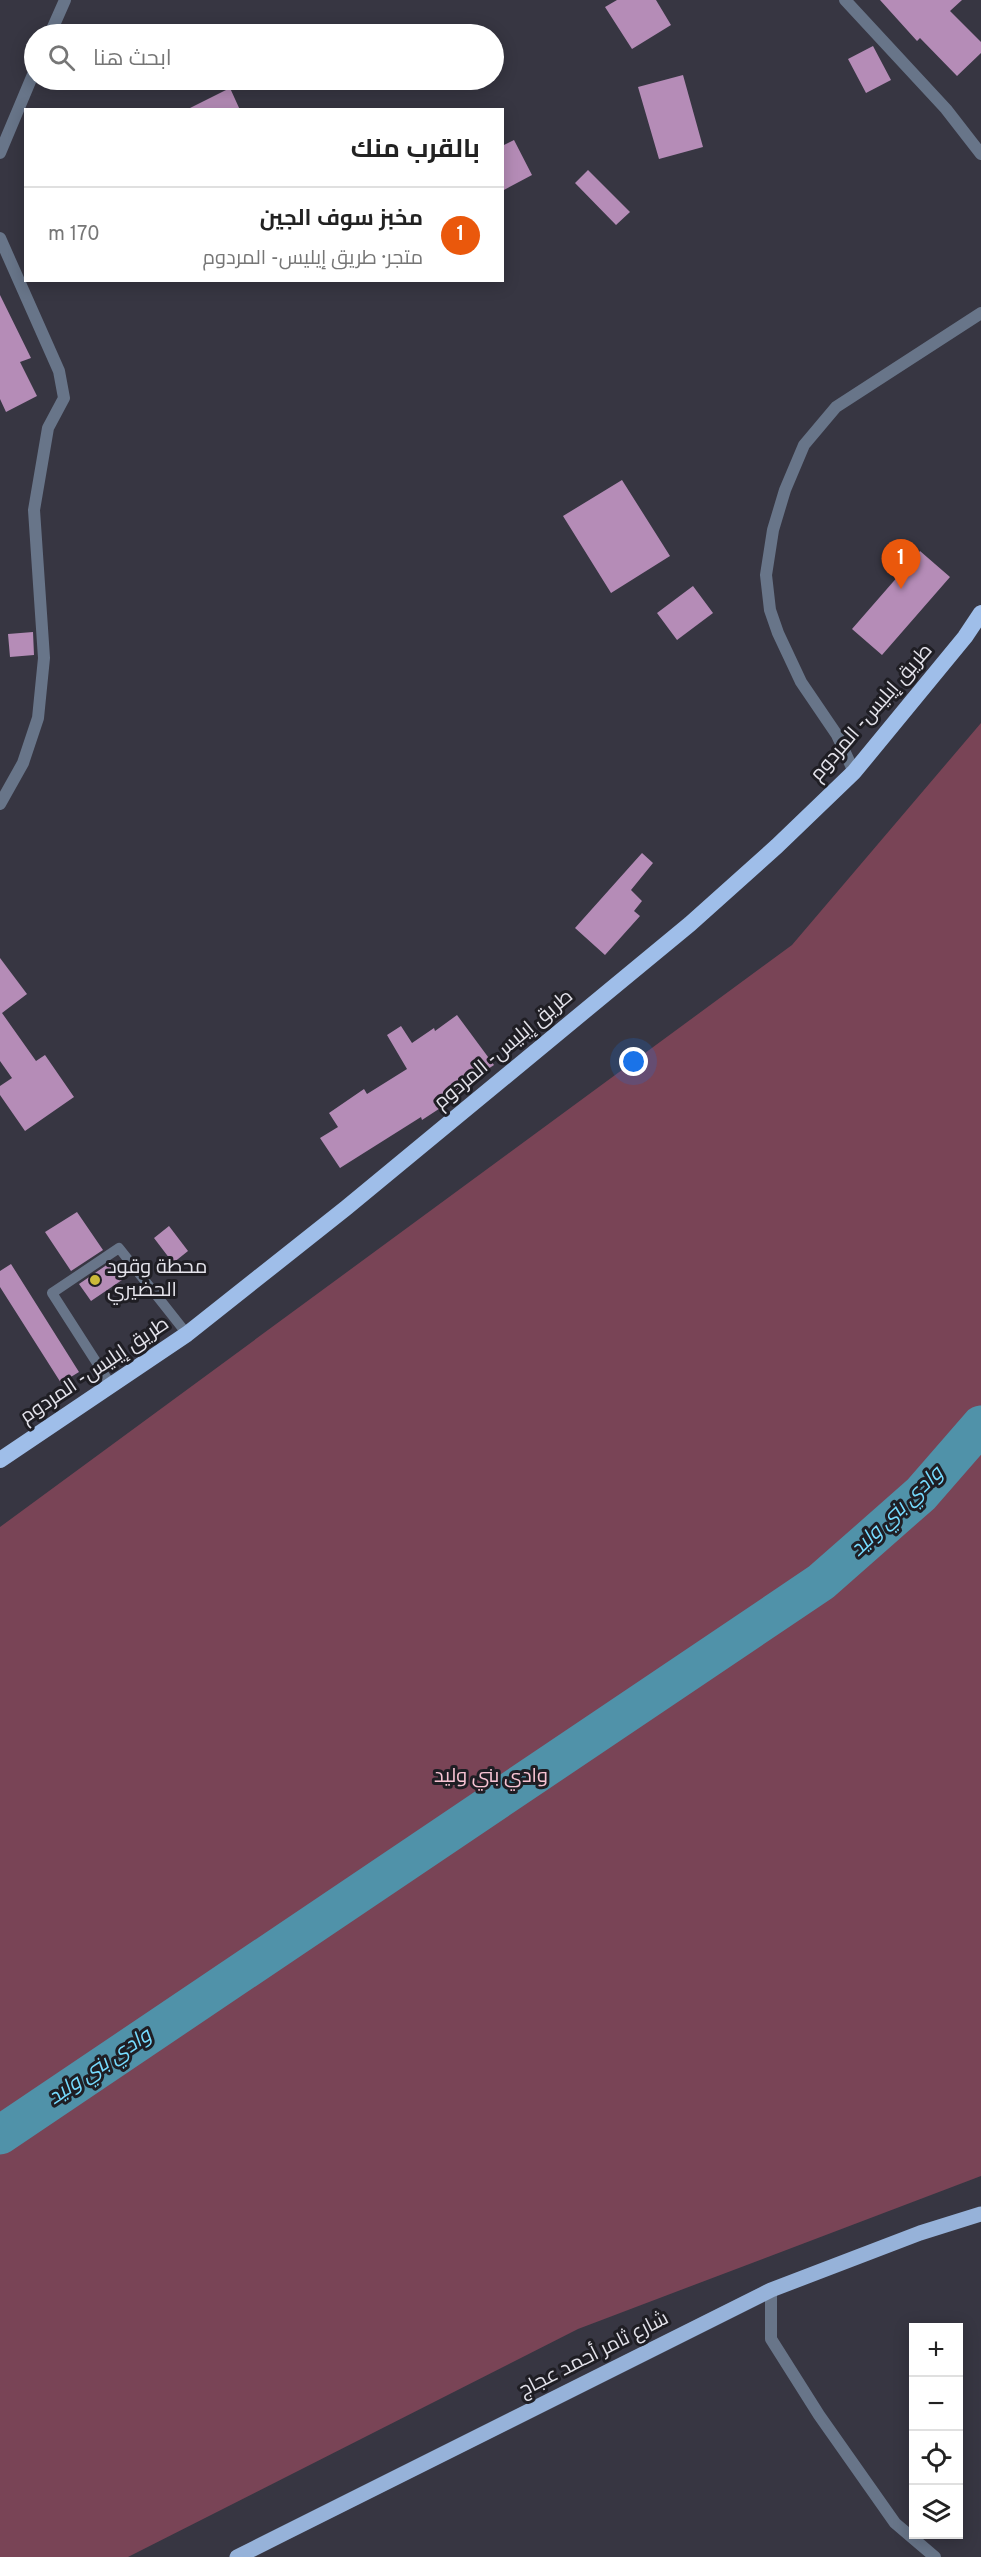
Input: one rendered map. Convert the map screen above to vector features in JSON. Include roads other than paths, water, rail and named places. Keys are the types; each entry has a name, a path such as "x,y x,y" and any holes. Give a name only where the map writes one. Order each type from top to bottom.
{"highway":[{"name":"طريق إيليس- المردوم","path":"0,1460 187,1334 346,1208 690,924 777,846 854,772 965,637 981,613"}],"main road":[{"name":"شارع ثامر أحمد عجاج","path":"237,2557 771,2290 920,2233 981,2214"}],"street":[{"path":"54,24 65,0"},
{"path":"845,0 946,110 981,154"},
{"path":"0,153 26,90"},
{"path":"0,238 59,371 64,398 48,428 34,510 44,658 38,718 23,763 0,804"},
{"path":"854,772 837,735 801,681 778,633 770,610 766,574 773,530 784,490 804,445 836,407 981,313"},
{"path":"771,2290 771,2339 819,2415 895,2523 935,2557"}],"lane":[{"path":"111,1385 52,1293 119,1248 187,1334"}],"waterway":[{"name":"وادي بني وليد","path":"0,2135 821,1582 921,1494 981,1425"}],"place":[{"name":"مخبز سوف الجين","path":"901,589"},
{"name":"محطة وقود الحضيري","path":"95,1280"}]}
